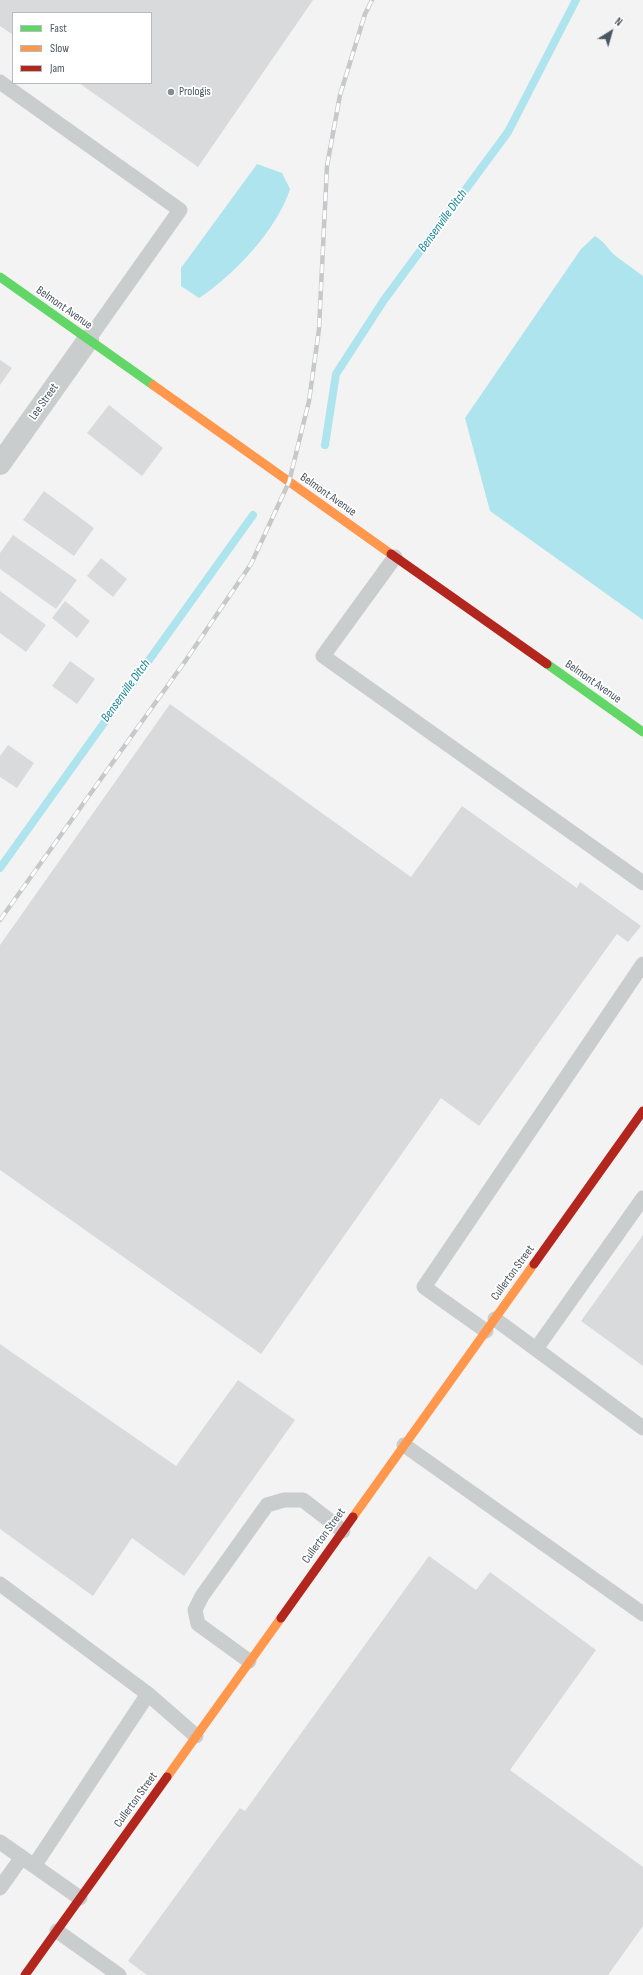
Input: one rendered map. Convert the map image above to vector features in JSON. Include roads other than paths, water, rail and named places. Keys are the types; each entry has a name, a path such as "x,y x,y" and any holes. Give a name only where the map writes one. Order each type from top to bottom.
{"street":[{"name":"Belmont Avenue","path":"0,277 643,732"},
{"name":"Lee Street","path":"0,464 88,340"},
{"name":"Cullerton Street","path":"25,1975 643,1111"}],"lane":[{"path":"0,82 180,210 88,340"},
{"path":"395,557 324,656 643,883"},
{"path":"486,1331 424,1287 643,964"},
{"path":"536,1349 643,1198"},
{"path":"495,1319 643,1428"},
{"path":"404,1445 643,1614"},
{"path":"249,1661 198,1624 195,1610 202,1596 267,1505 284,1500 303,1500 343,1531"},
{"path":"0,1584 148,1694 196,1736"},
{"path":"0,1888 28,1862 148,1694"},
{"path":"0,1842 80,1898"},
{"path":"57,1931 119,1975"}],"water":[{"path":"257,164 282,173 290,189 284,205 265,235 253,250 226,277 199,298 181,286 181,268"},
{"path":"595,236 603,242 613,254 643,276 643,620 490,511 465,418 581,249"}],"waterway":[{"name":"Bensenville Ditch","path":"325,445 336,374 384,300 508,132 576,0"},
{"name":"Bensenville Ditch","path":"0,868 253,515"}],"railway":[{"path":"0,920 186,660 251,564 289,482 309,401 319,329 327,166 340,95 365,14 372,0"}],"place":[{"name":"Prologis","path":"171,92"}]}
